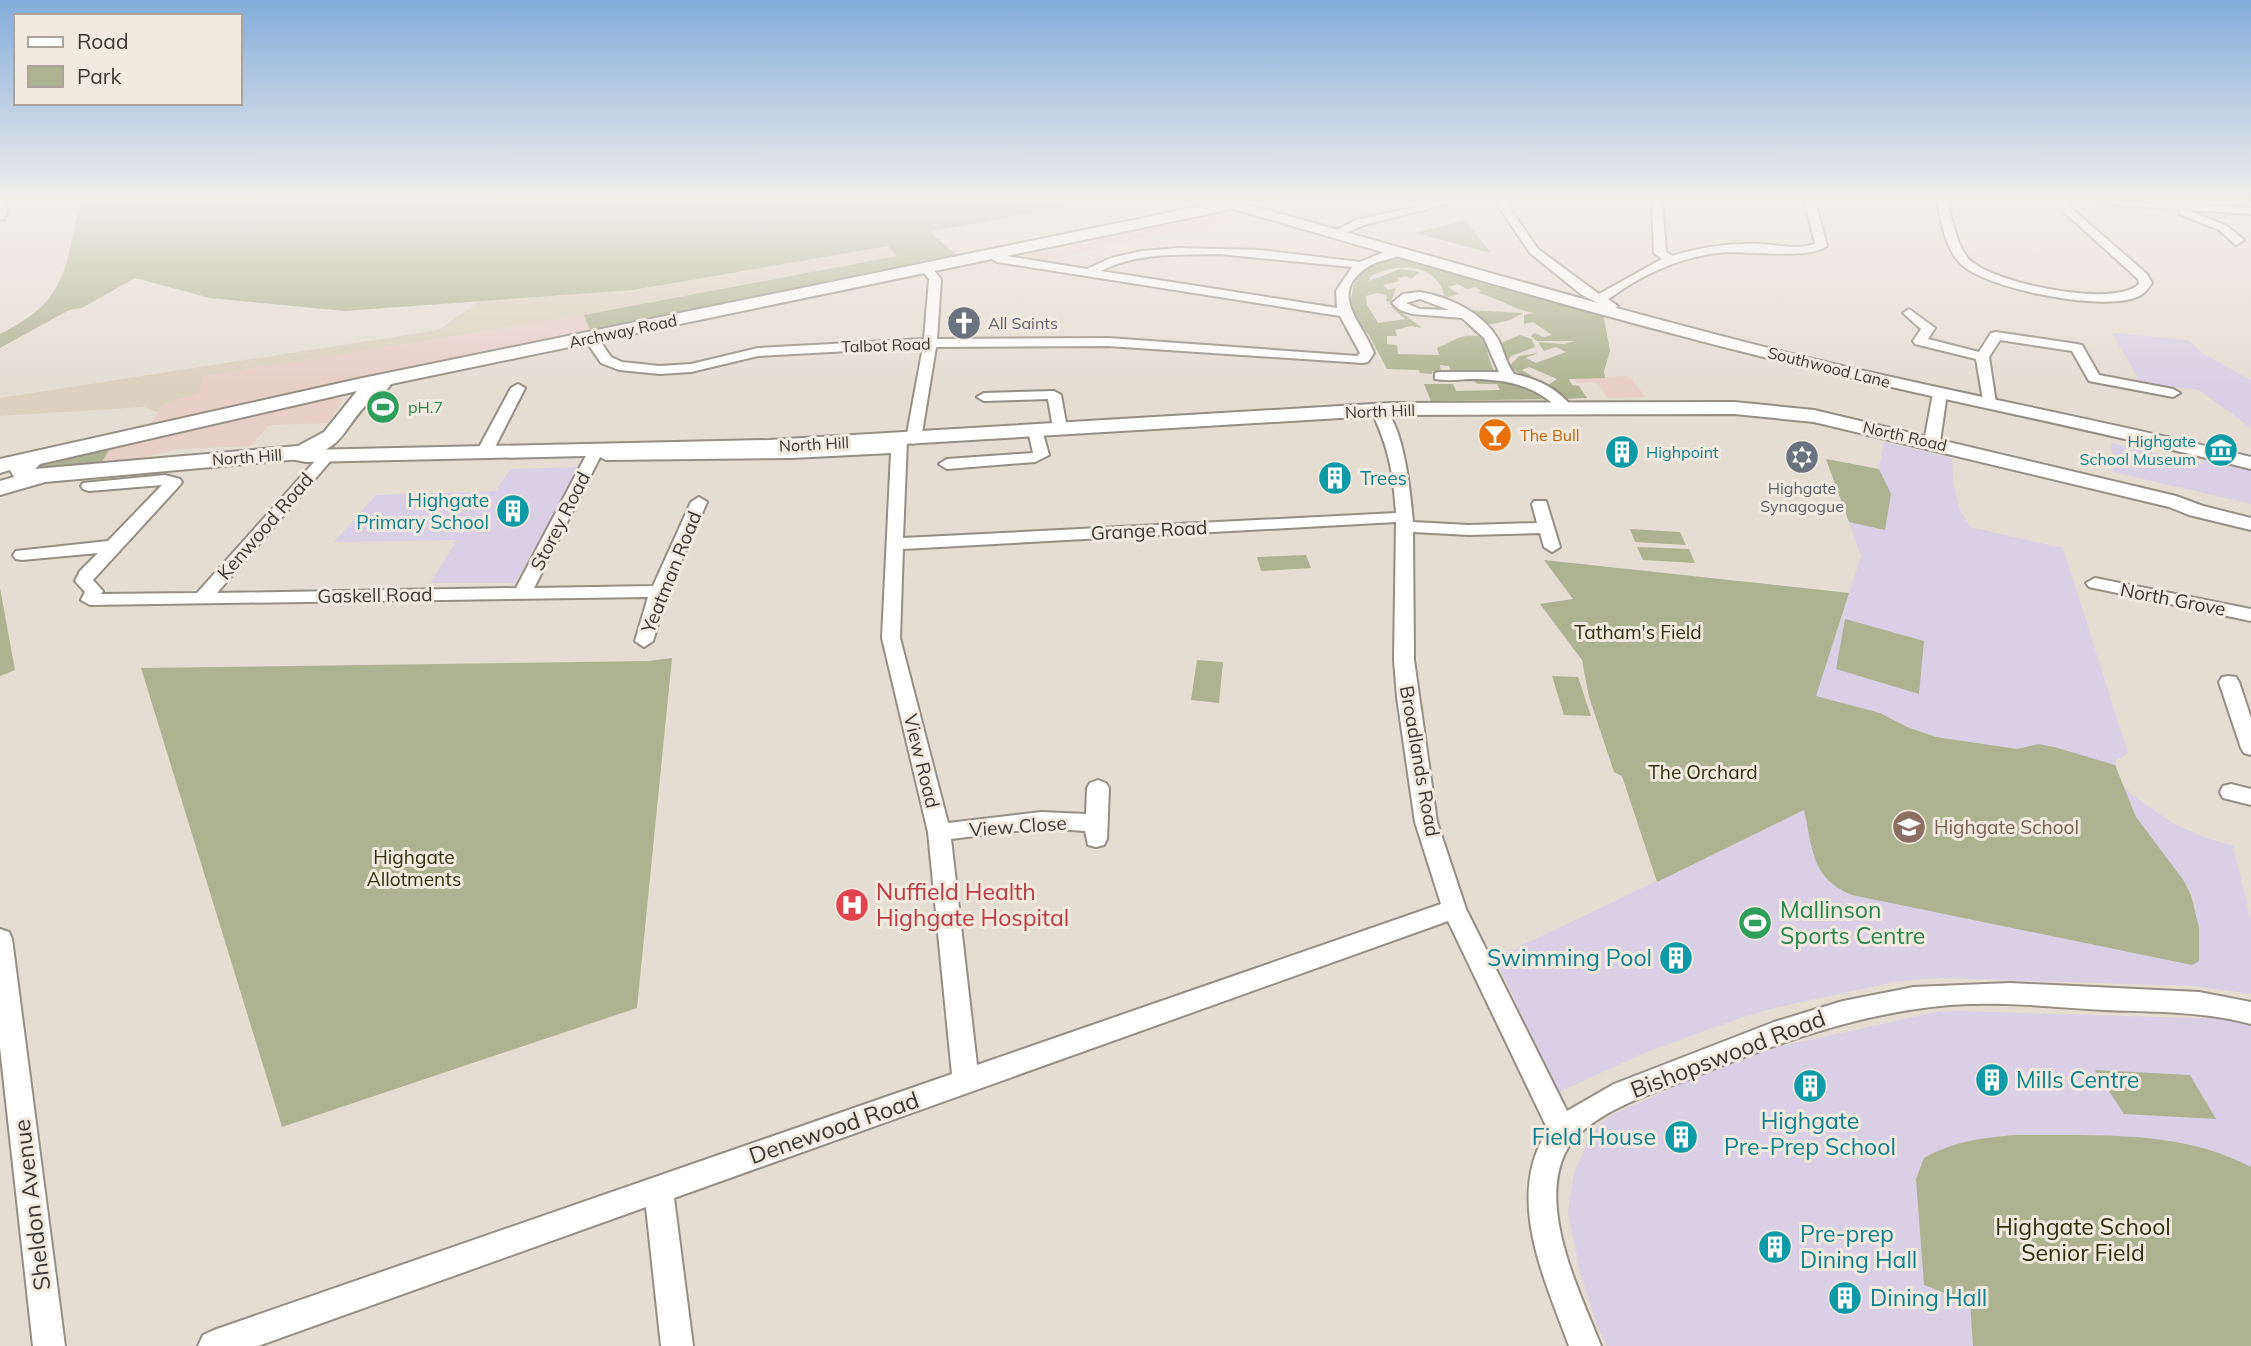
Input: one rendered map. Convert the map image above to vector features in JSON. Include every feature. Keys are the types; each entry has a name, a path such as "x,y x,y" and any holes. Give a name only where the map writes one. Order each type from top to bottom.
{"highway":[{"name":"Archway Road","path":"0,466 32,471 332,393 939,264"},
{"path":"331,447 356,401 371,390 403,377"},
{"path":"332,393 348,394 356,401"},
{"name":"North Hill","path":"32,471 292,454 317,447 331,447"},
{"path":"0,488 32,471"}],"main road":[{"name":"Southwood Lane","path":"1442,264 1810,364 2169,442 2251,463"},
{"name":"North Hill","path":"331,447 376,454 595,452 903,442 1060,428 1378,410 1628,407"},
{"name":"North Road","path":"1628,407 1763,410 1814,416 2176,502 2196,511 2251,524"},
{"name":"North Hill","path":"0,481 32,471"},
{"name":"North Road","path":"2176,502 2196,502 2251,515"}],"street":[{"path":"1032,264 1345,313 1345,286 1365,264"},
{"path":"1088,273 1096,267 1108,264"},
{"path":"1550,264 1586,292 1647,320"},
{"path":"1600,300 1660,264"},
{"path":"1969,264 1975,270 2011,284 2063,293 2123,296 2140,291 2146,283 2128,264"},
{"name":"View Road","path":"925,267 934,279 930,343 903,442 891,638 939,832 966,1082"},
{"name":"Talbot Road","path":"591,338 606,360 619,366 660,370 691,368 758,352 930,343 1108,342 1346,360 1363,359 1367,353 1362,336 1345,313"},
{"path":"1909,313 1928,328 1920,341 1982,357"},
{"path":"1465,314 1487,334 1497,360 1508,375"},
{"path":"1989,403 1982,357 1994,332 2078,345 2094,378"},
{"path":"2076,374 2146,393 2173,393"},
{"path":"1440,376 1508,375 1553,394 1565,407"},
{"path":"485,451 518,388"},
{"path":"1932,442 1940,393"},
{"path":"984,397 1054,395 1060,428"},
{"name":"Broadlands Road","path":"1378,410 1393,441 1400,464 1404,522 1402,609 1407,697 1426,822 1454,909 1563,1131"},
{"path":"947,464 1041,455 1035,430"},
{"name":"Kenwood Road","path":"203,597 331,447"},
{"name":"Storey Road","path":"523,592 595,452"},
{"path":"22,555 114,546 174,482 165,480 89,486"},
{"name":"Yeatman Road","path":"644,641 659,591 699,502"},
{"path":"1540,504 1552,547"},
{"name":"Grange Road","path":"895,544 1404,522 1469,530 1546,528"},
{"name":"Gaskell Road","path":"114,546 86,575 84,581 94,591 90,600 659,591"},
{"name":"North Grove","path":"2095,583 2251,615"},
{"path":"2229,682 2251,748"},
{"name":"View Close","path":"939,832 1041,820 1096,831 1098,788"},
{"name":"Denewood Road","path":"214,1346 1454,909"},
{"name":"Sheldon Avenue","path":"0,939 49,1346"},
{"name":"Bishopswood Road","path":"1563,1131 1583,1116 1635,1087 1784,1028 1827,1014 1912,998 1986,993 2208,1003 2251,1013"},
{"path":"1563,1131 1553,1148 1546,1172 1543,1207 1549,1247 1585,1346"},
{"path":"658,1188 677,1346"}],"shaded area":[{"path":"785,264 856,264 584,315 205,376 198,394 165,403 158,412 144,407 0,416 0,398 439,330 480,300 634,290"},
{"path":"584,315 591,332 148,426 165,403 198,394 205,376"},
{"path":"2112,333 2188,340 2202,353 2251,380 2251,428 2199,390 2141,383"},
{"path":"1631,378 1645,397 1608,398 1596,382 1577,383 1574,379"},
{"path":"332,398 343,399 328,423 270,425 250,446 177,449 141,458 102,462 111,447"},
{"name":"Highgate School","path":"1884,442 1952,458 1953,482 1960,510 1970,527 2063,548 2128,753 2115,761 2115,770 2121,782 2131,794 2174,824 2233,846 2251,920 2251,994 2194,986 1939,978 1899,981 1774,1008 1734,1020 1642,1054 1557,1093 1495,958 1657,881 1584,663 1540,604 1573,599 1544,560 1849,593 1861,556 1826,459 1879,469"},
{"path":"2111,443 2202,464 2204,456 2251,468 2251,504 2113,472"},
{"name":"Highgate Primary School","path":"583,467 515,583 430,583 457,540 334,542 376,495 496,491 510,469"},
{"path":"1936,1012 2228,1019 2251,1023 2251,1346 1607,1346 1597,1326 1580,1272 1568,1212 1574,1173 1590,1137 1601,1123 1614,1114 1694,1078 1777,1047"}],"green space":[{"path":"65,264 785,264 633,290 345,311 210,298 135,278 82,308 69,310 0,348 0,334 26,319 45,303 59,283"},
{"path":"856,264 919,264 591,332 584,315"},
{"path":"1378,264 1427,264 1603,313 1610,351 1604,371 1605,378 1569,379 1572,385 1579,386 1587,398 1566,399 1548,385 1557,379 1529,367 1522,370 1532,376 1525,376 1508,367 1519,356 1538,353 1526,358 1536,363 1566,352 1556,347 1544,351 1538,342 1564,344 1575,341 1537,341 1531,336 1534,333 1543,337 1552,335 1533,322 1524,324 1524,315 1535,313 1520,310 1478,293 1482,291 1475,287 1467,289 1458,284 1448,287 1459,294 1445,298 1441,286 1426,272 1405,268 1382,271 1371,276 1369,281 1400,269 1420,272 1411,279 1406,276 1397,278 1400,281 1383,285 1388,290 1396,288 1391,302 1386,301 1387,295 1376,293 1366,296 1367,305 1378,323 1405,319 1391,307 1393,306 1422,328 1411,326 1395,330 1397,336 1387,336 1387,344 1397,345 1398,354 1439,355 1437,348 1462,337 1479,336 1485,344 1495,371 1451,371 1449,366 1440,365 1441,371 1432,371 1432,374 1420,373 1419,370 1387,369 1370,337 1352,313 1353,287 1360,273"},
{"path":"1467,310 1523,313 1510,320 1488,325"},
{"path":"1520,335 1532,339 1535,347 1511,356 1506,363 1499,344"},
{"path":"1502,378 1538,391 1548,399 1431,401 1424,384 1453,384 1456,391 1500,390 1497,384 1478,384 1470,379"},
{"path":"111,447 102,462 31,469 36,466"},
{"path":"1826,459 1879,469 1891,494 1885,530 1849,522"},
{"path":"1630,529 1680,532 1686,545 1635,542"},
{"path":"1637,547 1689,549 1695,563 1643,560"},
{"path":"1306,555 1311,568 1261,571 1257,557"},
{"name":"Highgate School","path":"1544,560 1849,593 1816,696 1880,713 1907,727 1936,737 2017,749 2038,744 2115,765 2136,817 2184,881 2191,895 2199,928 2199,961 2192,965 1852,895 1838,888 1821,871 1812,849 1804,810 1657,882 1622,776 1614,772 1589,697 1582,660 1540,604 1573,599"},
{"path":"0,588 15,670 0,676"},
{"path":"1845,619 1924,641 1919,694 1836,669"},
{"name":"Highgate Allotments","path":"672,658 637,1008 282,1127 141,668 648,661"},
{"path":"1197,660 1223,662 1219,703 1191,700"},
{"path":"1552,676 1578,677 1591,716 1564,715"},
{"path":"2095,1070 2190,1075 2216,1119 2124,1114"},
{"name":"Highgate School Senior Field","path":"2015,1135 2166,1140 2195,1146 2251,1167 2251,1346 1973,1346 1970,1303 1924,1285 1916,1179 1924,1158 1935,1152 1968,1141"}],"place":[{"name":"All Saints","path":"964,323"},
{"name":"pH.7","path":"383,407"},
{"name":"The Bull","path":"1495,435"},
{"name":"Highgate School Museum","path":"2221,450"},
{"name":"Highpoint","path":"1622,452"},
{"name":"Highgate Synagogue","path":"1802,457"},
{"name":"Trees","path":"1335,478"},
{"name":"Highgate Primary School","path":"513,511"},
{"name":"Highgate School","path":"1909,827"},
{"name":"Nuffield Health Highgate Hospital","path":"852,905"},
{"name":"Mallinson Sports Centre","path":"1755,923"},
{"name":"Swimming Pool","path":"1676,958"},
{"name":"Mills Centre","path":"1992,1080"},
{"name":"Highgate Pre-Prep School","path":"1810,1086"},
{"name":"Field House","path":"1681,1137"},
{"name":"Pre-prep Dining Hall","path":"1775,1247"},
{"name":"Dining Hall","path":"1845,1298"}],"park label":[{"name":"Tatham's Field","path":"1638,632"},
{"name":"The Orchard","path":"1703,772"}]}
